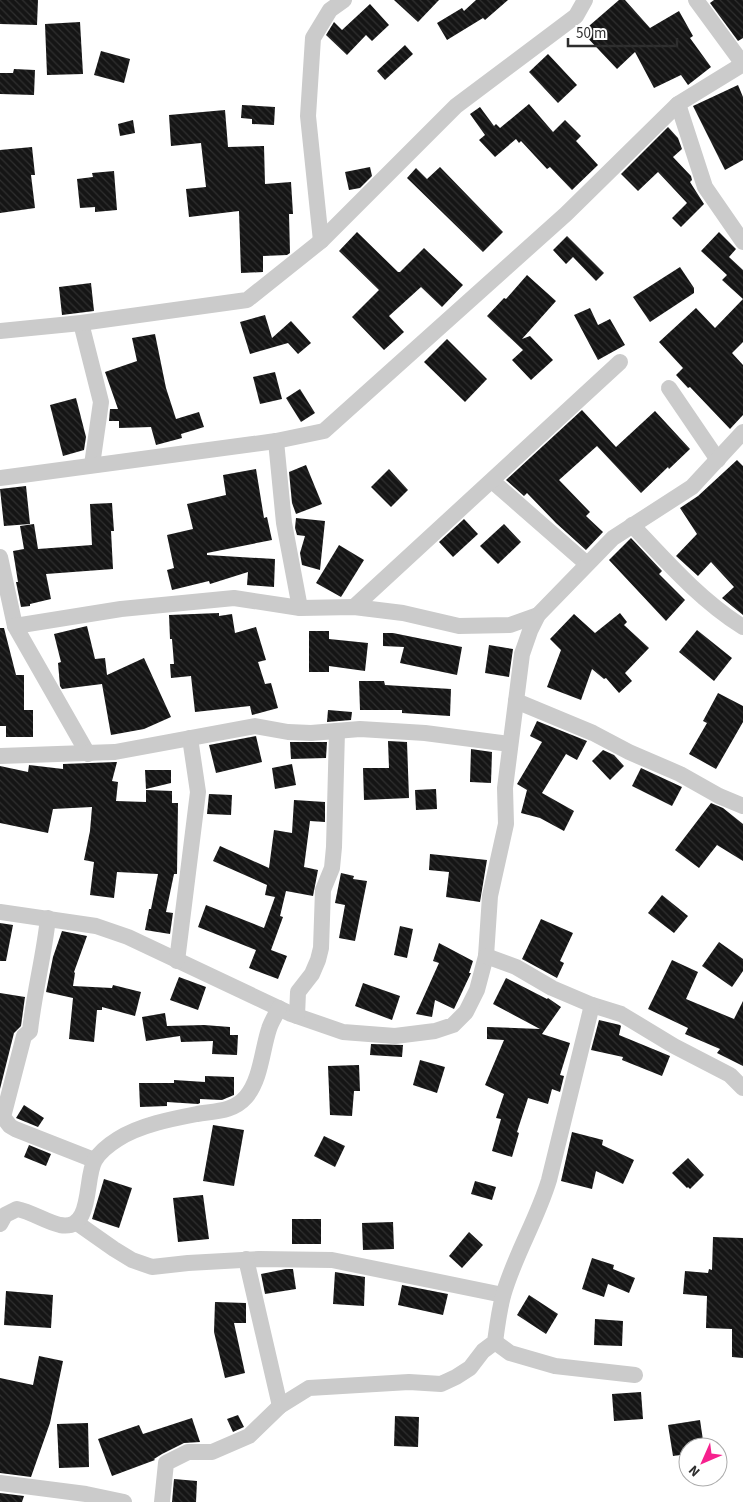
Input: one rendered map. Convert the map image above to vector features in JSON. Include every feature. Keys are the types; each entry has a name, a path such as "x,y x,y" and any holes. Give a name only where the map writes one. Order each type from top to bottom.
{"street":[{"path":"321,240 308,116 313,38 330,10 344,0"},
{"path":"0,331 80,323 248,300 321,240 456,106 576,16 585,0"},
{"path":"0,478 276,441 324,432 566,214 678,104 743,64 696,0"},
{"path":"678,104 705,187 743,242"},
{"path":"80,323 101,402 92,465"},
{"path":"354,607 620,362"},
{"path":"668,388 718,460"},
{"path":"0,912 96,926 128,937 297,1016 343,1032 395,1036 435,1031 453,1025 466,1012 477,990 486,956 490,896 506,824 505,788 522,654 530,631 538,615 613,538 692,487 742,434"},
{"path":"276,441 284,523 300,608"},
{"path":"492,481 587,564"},
{"path":"632,525 682,579 721,613 743,627"},
{"path":"0,557 15,626 88,754"},
{"path":"15,626 121,609 234,598 300,608 354,607 403,614 459,626 510,625 538,615"},
{"path":"516,702 593,733 629,752 680,774 719,796 743,806"},
{"path":"0,756 115,752 255,726 296,732 360,730 425,734 510,744"},
{"path":"297,1016 298,992 312,974 321,948 323,890 332,868 334,847 337,731"},
{"path":"177,961 198,792 190,738"},
{"path":"48,918 44,956 33,1005 30,1031 24,1036 3,1116 10,1126 15,1129 94,1160"},
{"path":"486,956 516,967 552,988 592,1005 622,1014 674,1046 724,1072 743,1088"},
{"path":"162,1502 166,1463 188,1452 212,1452 249,1436 280,1406 309,1388 409,1382 441,1384 456,1378 470,1368 483,1351 495,1342 503,1295 544,1195 592,1005"},
{"path":"0,1224 5,1215 17,1209 60,1225 77,1223 82,1215 94,1160 118,1139 136,1130 197,1114 225,1111 237,1104 246,1097 254,1084 270,1027 279,1008"},
{"path":"77,1223 132,1260 152,1267 246,1259 332,1260 503,1295"},
{"path":"246,1259 280,1406"},
{"path":"495,1342 510,1353 555,1366 635,1375"},
{"path":"0,1482 87,1498 124,1502"}],"building":[{"path":"0,0 38,0 37,25 0,24"},
{"path":"394,0 439,0 418,22"},
{"path":"476,0 508,0 485,20 483,18 447,40 437,23 462,8 464,11"},
{"path":"619,0 625,0 650,28 679,11 693,36 690,38 711,67 688,85 681,75 654,88 635,52 617,69 582,32"},
{"path":"714,0 743,0 743,38 738,41 710,3"},
{"path":"370,4 389,25 372,41 366,35 347,55 326,35 334,22 342,30"},
{"path":"80,22 83,74 47,75 45,24"},
{"path":"405,45 413,54 385,80 377,71"},
{"path":"101,51 130,59 124,83 94,75"},
{"path":"548,54 577,85 558,103 529,72"},
{"path":"14,69 35,70 34,95 0,94 0,73 13,73"},
{"path":"738,85 743,97 743,160 725,170 693,106"},
{"path":"529,104 553,132 565,120 581,136 576,141 598,165 572,190 550,167 547,169 521,141 519,143 516,139 495,157 479,140 485,135 470,114 480,107 494,126 496,124 500,128"},
{"path":"242,105 275,107 274,125 252,124 252,119 241,118"},
{"path":"225,110 228,147 264,146 265,184 291,182 293,214 289,214 290,253 287,255 263,256 263,272 241,273 239,211 189,217 186,189 206,187 201,143 171,146 169,115"},
{"path":"133,120 135,133 120,136 118,124"},
{"path":"668,127 678,138 682,149 673,157 691,176 692,180 690,182 704,204 681,227 672,218 687,203 658,172 638,191 621,174"},
{"path":"32,147 35,175 31,175 35,208 0,213 0,150"},
{"path":"370,167 372,176 360,188 349,190 345,172"},
{"path":"440,167 503,232 483,252 407,178 416,168 427,179"},
{"path":"114,171 117,210 95,212 95,207 80,208 77,179 93,177 92,173"},
{"path":"357,232 398,272 424,248 463,285 442,307 421,287 389,316 404,332 384,350 352,317 379,290 339,251"},
{"path":"719,232 736,249 729,257 743,270 743,299 722,280 727,275 701,251"},
{"path":"567,236 604,273 596,281 573,257 566,264 553,250"},
{"path":"680,267 694,288 694,293 650,322 633,297"},
{"path":"527,275 556,301 522,339 530,336 553,360 531,380 512,360 523,350 487,316 504,298 506,299"},
{"path":"91,283 94,311 62,315 59,287"},
{"path":"743,299 743,342 732,353 743,365 743,415 730,429 676,375 683,368 659,342 696,308 715,328"},
{"path":"590,308 598,325 610,319 625,345 598,360 574,315"},
{"path":"265,315 272,338 291,321 311,343 298,354 288,343 250,354 240,322"},
{"path":"155,334 166,388 176,419 199,412 204,427 181,434 182,438 156,445 151,427 119,428 119,421 109,421 110,409 118,409 105,372 137,361 132,338"},
{"path":"447,339 487,379 465,402 424,362"},
{"path":"275,372 282,399 260,404 253,377"},
{"path":"300,389 315,413 301,422 286,398"},
{"path":"76,398 86,437 84,450 63,456 50,405"},
{"path":"582,410 616,447 655,411 690,449 641,493 597,446 559,480 590,512 586,516 603,532 586,550 527,493 524,496 506,480"},
{"path":"737,460 743,466 743,615 722,598 734,587 711,562 698,576 676,556 697,534 680,508 698,496"},
{"path":"306,465 322,504 296,514 292,503 289,472"},
{"path":"256,469 264,518 267,517 272,540 207,553 207,555 275,559 274,587 247,585 248,572 210,584 209,581 172,590 167,570 174,568 167,535 193,529 187,504 226,495 223,475"},
{"path":"389,469 408,490 391,507 371,487"},
{"path":"26,486 30,524 4,526 0,489"},
{"path":"112,503 114,531 111,531 113,569 46,574 51,599 21,607 13,551 24,549 20,526 34,524 38,549 92,545 90,504"},
{"path":"296,518 325,521 320,570 302,565 300,553 305,536 297,535 295,528"},
{"path":"464,519 478,534 453,557 439,542"},
{"path":"504,524 521,542 498,564 480,546"},
{"path":"631,538 662,571 659,574 685,600 666,621 609,560"},
{"path":"339,545 364,560 341,597 316,583"},
{"path":"219,613 219,616 232,614 235,633 256,627 266,660 258,662 265,684 271,683 278,708 252,715 250,706 195,712 191,676 171,678 170,664 174,664 169,615"},
{"path":"620,613 627,622 624,625 649,648 625,673 632,681 619,693 606,678 604,679 592,669 581,700 547,687 561,650 550,639 574,614 595,633"},
{"path":"87,626 95,659 105,658 107,675 144,658 171,717 144,729 111,735 102,684 62,689 60,686 58,663 61,662 54,634"},
{"path":"0,628 4,628 16,675 24,675 24,710 33,710 33,737 6,737 6,726 0,726"},
{"path":"697,630 732,658 714,681 679,652"},
{"path":"309,631 329,631 329,639 368,643 365,671 329,666 329,672 309,672"},
{"path":"383,633 393,633 462,647 457,675 400,663 404,647 383,646"},
{"path":"489,645 513,649 509,677 485,673"},
{"path":"359,681 384,681 385,685 451,689 450,716 402,713 402,710 360,710"},
{"path":"718,693 743,706 743,722 716,769 689,754 707,723 703,721"},
{"path":"328,710 352,712 351,720 327,722"},
{"path":"537,721 587,741 577,760 566,754 542,793 574,811 564,831 540,818 521,813 527,790 517,784 542,742 530,736"},
{"path":"256,736 262,762 216,773 209,745"},
{"path":"388,741 407,742 409,798 364,800 363,768 389,768"},
{"path":"290,742 327,742 326,758 291,759"},
{"path":"471,749 492,752 491,783 470,782"},
{"path":"603,750 614,755 624,766 610,780 592,761"},
{"path":"117,762 112,781 118,782 116,801 146,802 146,790 172,791 172,803 178,803 177,874 174,874 166,912 173,913 170,934 145,930 158,874 117,872 114,898 90,895 94,862 84,860 90,831 92,807 53,809 48,833 0,823 0,766 28,772 29,765 63,769 63,764"},
{"path":"292,764 296,785 275,789 272,768"},
{"path":"641,768 682,787 672,806 632,786"},
{"path":"145,770 171,770 171,783 146,789"},
{"path":"436,789 437,809 416,810 415,790"},
{"path":"209,794 232,795 231,815 207,814"},
{"path":"294,800 325,802 325,822 310,821 304,867 318,870 313,896 286,891 280,916 283,917 271,950 287,956 278,979 249,968 256,950 198,927 206,905 264,928 275,897 265,895 267,885 213,861 220,846 269,868 274,830 292,833"},
{"path":"711,803 723,808 743,824 743,861 717,845 699,868 675,850"},
{"path":"430,854 487,860 480,902 446,897 449,872 429,870"},
{"path":"341,873 354,876 353,879 367,881 355,941 339,938 345,905 335,903"},
{"path":"662,895 688,916 674,933 648,913"},
{"path":"541,919 573,933 560,961 564,963 557,978 522,959"},
{"path":"0,923 13,925 6,961 0,961"},
{"path":"400,926 413,929 407,958 394,955"},
{"path":"62,931 87,936 74,972 73,986 112,988 113,985 141,992 135,1016 102,1007 102,1010 97,1010 94,1042 69,1039 73,998 46,992 53,957"},
{"path":"719,942 743,959 743,971 732,987 702,966"},
{"path":"439,943 473,961 469,973 471,973 454,1009 435,1000 432,1017 416,1014 439,963 433,961"},
{"path":"672,960 698,972 686,999 734,1019 743,1001 743,1066 717,1053 720,1049 685,1034 688,1028 648,1009"},
{"path":"179,977 206,987 198,1010 170,1000"},
{"path":"506,978 548,998 561,1007 542,1034 570,1043 560,1075 564,1076 560,1092 552,1089 548,1104 528,1098 517,1132 519,1133 512,1157 492,1151 501,1119 496,1118 504,1094 485,1085 504,1040 487,1039 487,1027 540,1029 493,1004"},
{"path":"363,983 400,996 392,1020 355,1006"},
{"path":"0,993 25,997 21,1026 14,1033 0,1089"},
{"path":"165,1013 167,1026 204,1025 230,1027 230,1035 238,1035 237,1055 212,1054 213,1041 181,1042 180,1036 146,1041 142,1017"},
{"path":"599,1020 620,1025 619,1035 670,1056 662,1076 622,1060 623,1057 591,1050"},
{"path":"371,1044 403,1045 402,1057 370,1055"},
{"path":"420,1060 445,1067 437,1093 413,1085"},
{"path":"359,1065 360,1091 354,1091 352,1116 330,1115 328,1066"},
{"path":"205,1076 234,1077 234,1095 222,1100 200,1099 198,1104 167,1102 167,1106 140,1107 139,1083 174,1083 174,1080 205,1082"},
{"path":"24,1105 44,1118 38,1127 16,1118"},
{"path":"213,1125 244,1130 234,1186 203,1181"},
{"path":"572,1132 603,1140 602,1145 634,1160 623,1184 596,1171 592,1189 561,1181"},
{"path":"324,1136 345,1146 335,1167 314,1156"},
{"path":"29,1145 51,1154 46,1166 24,1157"},
{"path":"688,1158 704,1175 690,1189 672,1173"},
{"path":"104,1179 132,1188 119,1228 92,1219"},
{"path":"475,1181 496,1187 492,1200 471,1194"},
{"path":"203,1195 209,1239 178,1242 173,1198"},
{"path":"292,1219 321,1219 321,1244 292,1244"},
{"path":"393,1222 394,1249 363,1250 362,1223"},
{"path":"469,1232 483,1245 462,1268 449,1256"},
{"path":"713,1237 743,1238 743,1358 732,1357 732,1329 706,1328 707,1296 683,1294 685,1271 708,1273 709,1269 712,1270"},
{"path":"592,1258 614,1265 613,1269 635,1278 629,1293 608,1284 604,1297 582,1289"},
{"path":"293,1269 296,1289 265,1294 261,1274"},
{"path":"335,1272 365,1277 364,1306 333,1304"},
{"path":"402,1285 448,1294 443,1315 398,1305"},
{"path":"6,1291 53,1295 51,1328 4,1325"},
{"path":"529,1295 558,1314 546,1334 517,1315"},
{"path":"215,1302 246,1303 246,1323 234,1323 245,1373 225,1378 214,1332"},
{"path":"595,1319 623,1321 622,1346 594,1345"},
{"path":"39,1356 63,1361 50,1423 31,1477 0,1473 0,1378 33,1385"},
{"path":"641,1392 643,1419 614,1421 612,1394"},
{"path":"238,1415 244,1427 233,1432 227,1419"},
{"path":"395,1416 419,1417 418,1447 394,1446"},
{"path":"192,1418 200,1442 184,1443 162,1454 155,1460 112,1476 98,1439 139,1425 143,1434"},
{"path":"700,1420 703,1437 678,1437 678,1455 673,1456 668,1425"},
{"path":"88,1423 89,1467 59,1468 57,1424"},
{"path":"174,1479 197,1481 196,1502 172,1502"},
{"path":"0,1493 24,1496 22,1502 0,1502"}]}
